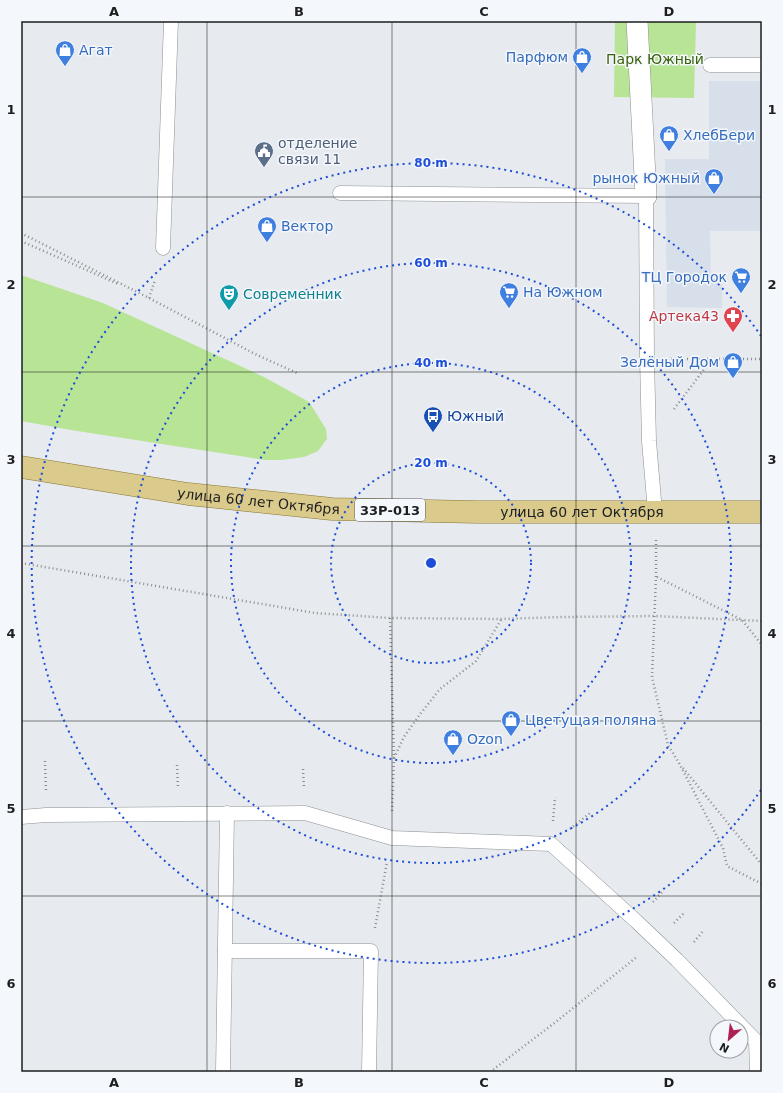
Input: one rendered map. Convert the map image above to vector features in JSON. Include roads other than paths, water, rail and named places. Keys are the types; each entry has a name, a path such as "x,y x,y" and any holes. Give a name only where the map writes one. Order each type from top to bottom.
{"main road":[{"name":"улица 60 лет Октября","path":"21,467 188,494 332,509 477,512 762,512"}],"street":[{"path":"637,21 646,196"}],"lane":[{"path":"163,248 171,21"},
{"path":"710,65 762,65"},
{"path":"340,193 646,196 649,441 655,512"},
{"path":"223,1072 227,813"},
{"path":"21,817 46,815 305,813 392,838 551,844 677,960 756,1041 757,1072"},
{"path":"225,951 371,951 369,1072"}],"place":[{"name":"Агат","path":"65,67"},
{"name":"Парфюм","path":"582,74"},
{"name":"ХлебБери","path":"669,152"},
{"name":"отделение связи 11","path":"264,168"},
{"name":"рынок Южный","path":"714,195"},
{"name":"Вектор","path":"267,243"},
{"name":"ТЦ Городок","path":"741,294"},
{"name":"На Южном","path":"509,309"},
{"name":"Современник","path":"229,311"},
{"name":"Артека43","path":"733,333"},
{"name":"Зелёный Дом","path":"733,379"},
{"name":"Южный","path":"433,433"},
{"name":"Цветущая поляна","path":"511,737"},
{"name":"Ozon","path":"453,756"}],"park label":[{"name":"Парк Южный","path":"655,59"}]}
